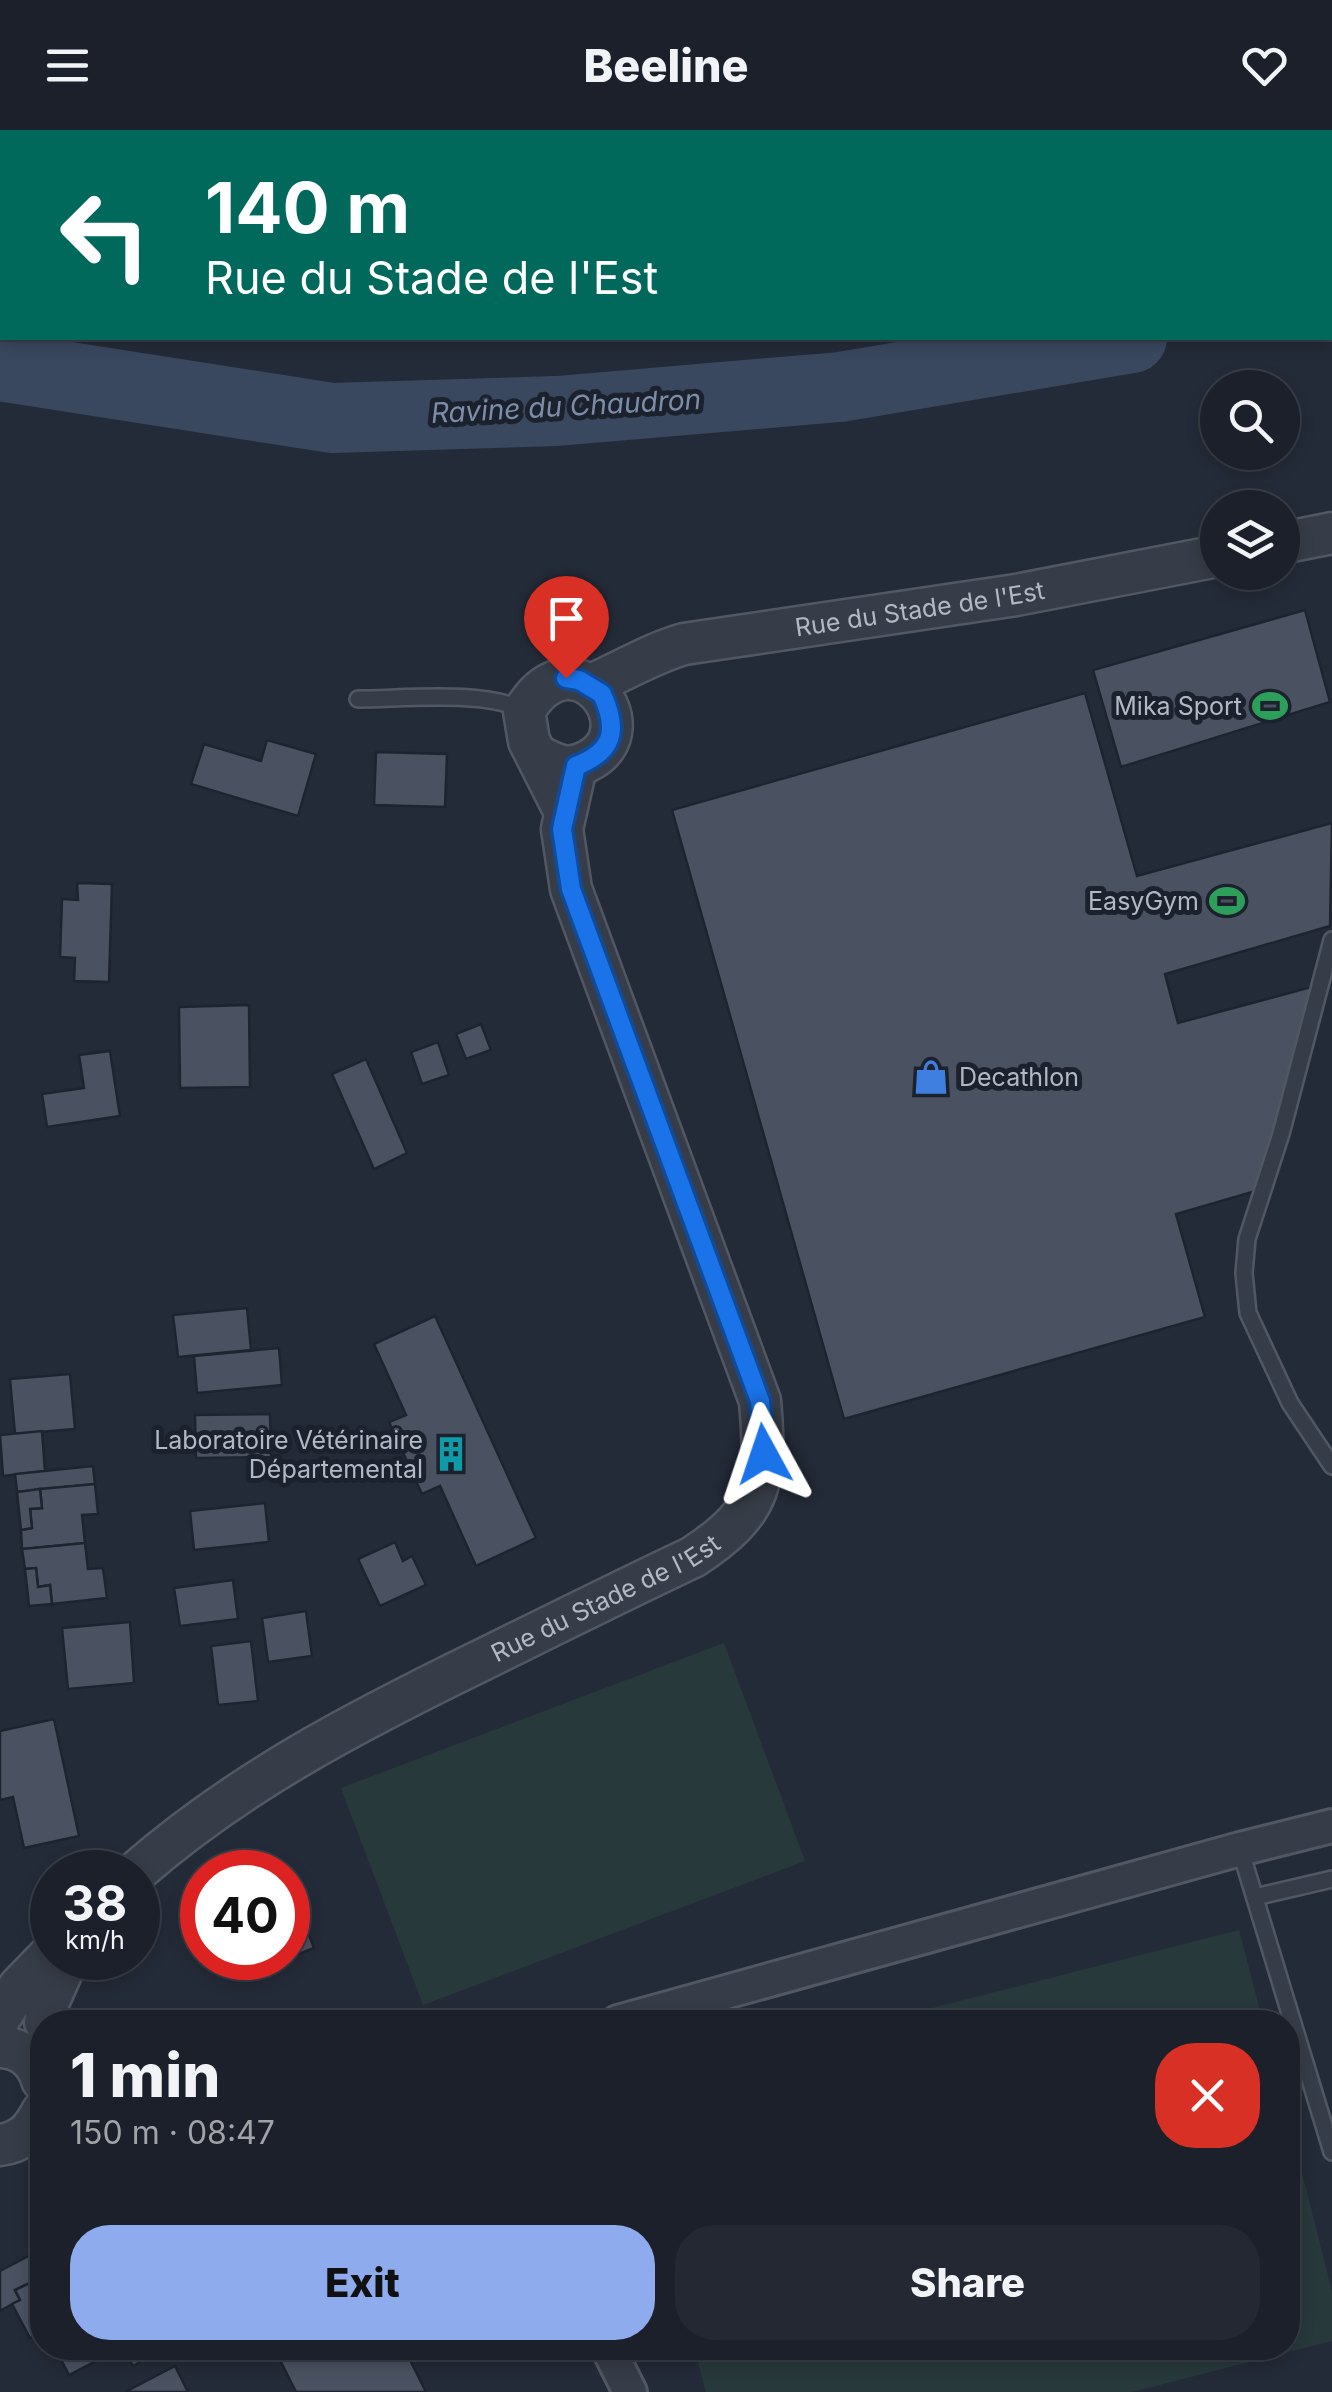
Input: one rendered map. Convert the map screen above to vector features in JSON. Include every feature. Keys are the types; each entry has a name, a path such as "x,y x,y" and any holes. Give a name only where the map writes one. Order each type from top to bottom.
{"street":[{"path":"1300,539 1332,533"},
{"name":"Rue du Stade de l'Est","path":"564,810 528,742 524,711 543,686 566,678 600,698 628,670 652,654 703,640 998,598 1200,559"},
{"path":"537,754 560,767 592,760 607,745 613,728 600,698"},
{"name":"Rue du Stade de l'Est","path":"160,1853 235,1795 298,1754 385,1707 693,1557 726,1536 752,1506 764,1454 760,1401 571,889 562,829 576,766"},
{"path":"661,2010 1332,1826"},
{"path":"0,2018 30,1976"},
{"path":"47,2010 58,1980"},
{"path":"0,2047 30,2055"},
{"path":"614,2360 630,2392"}],"lane":[{"path":"358,698 484,699 510,703 524,711"},
{"path":"1332,940 1281,1134 1247,1239 1244,1273 1248,1313 1290,1404 1332,1466"},
{"path":"1240,1849 1289,2010"},
{"path":"1255,1897 1332,1880"},
{"path":"1300,2046 1332,2152"}],"shaded area":[{"path":"724,1643 805,1861 423,2005 341,1788"},
{"path":"1239,1930 1260,2010 924,2010"},
{"path":"1300,2165 1332,2291 1332,2341 1300,2349"},
{"path":"697,2360 1257,2360 1132,2392 706,2392"}],"building":[{"path":"1305,610 1330,702 1121,767 1093,670"},
{"path":"1085,693 1137,876 1332,823 1330,926 1165,974 1178,1023 1315,986 1259,1190 1176,1214 1205,1317 844,1419 672,810"},
{"path":"267,740 316,754 298,816 191,784 204,744 261,761"},
{"path":"376,752 447,754 445,807 374,805"},
{"path":"77,883 112,884 109,982 74,981 75,958 60,957 62,899 78,900"},
{"path":"249,1005 250,1087 180,1088 179,1007"},
{"path":"481,1024 491,1050 466,1059 456,1034"},
{"path":"438,1042 449,1075 422,1084 411,1052"},
{"path":"110,1051 120,1116 47,1127 42,1094 84,1088 79,1055"},
{"path":"366,1059 407,1153 374,1169 332,1074"},
{"path":"247,1308 251,1350 178,1357 173,1315"},
{"name":"Laboratoire Vétérinaire Départemental","path":"435,1316 536,1538 476,1566 440,1486 422,1494 389,1422 406,1415 374,1344"},
{"path":"279,1348 282,1385 197,1393 194,1356"},
{"path":"70,1374 75,1429 15,1434 10,1379"},
{"path":"270,1414 271,1457 196,1458 195,1415"},
{"path":"42,1431 45,1471 3,1476 0,1435"},
{"path":"93,1466 95,1484 17,1492 15,1474"},
{"path":"95,1484 98,1514 82,1515 85,1543 22,1549 21,1530 32,1528 30,1509 42,1508 40,1489"},
{"path":"40,1489 42,1508 30,1509 32,1528 21,1530 17,1492"},
{"path":"265,1503 269,1542 194,1550 190,1511"},
{"path":"395,1542 403,1561 412,1556 426,1585 380,1606 358,1559"},
{"path":"85,1543 88,1569 103,1568 107,1598 52,1604 50,1585 38,1587 36,1568 25,1569 22,1549"},
{"path":"36,1568 38,1587 50,1585 52,1604 29,1606 25,1569"},
{"path":"233,1580 238,1619 180,1626 174,1588"},
{"path":"306,1611 312,1656 268,1662 262,1618"},
{"path":"130,1622 134,1683 68,1689 62,1628"},
{"path":"251,1641 258,1701 218,1705 211,1646"},
{"path":"54,1719 79,1836 24,1848 13,1797 0,1800 0,1731"},
{"path":"30,2255 30,2283 15,2290 20,2300 0,2311 0,2271"},
{"path":"30,2283 30,2338 12,2304 20,2300 15,2290"},
{"path":"61,2360 98,2360 69,2375"},
{"path":"280,2360 410,2360 426,2392 296,2392"},
{"path":"175,2366 188,2392 125,2392"}],"waterway":[{"name":"Ravine du Chaudron","path":"0,366 332,418 557,411 840,387 1120,340"}],"place":[{"name":"Mika Sport","path":"1270,706"},
{"name":"EasyGym","path":"1227,901"},
{"name":"Decathlon","path":"931,1077"},
{"name":"Laboratoire Vétérinaire Départemental","path":"451,1454"}],"route":[{"path":"566,678 591,685 602,694 613,728 607,745 592,760 576,766 564,810 562,829 571,889 760,1401 764,1454"}]}
